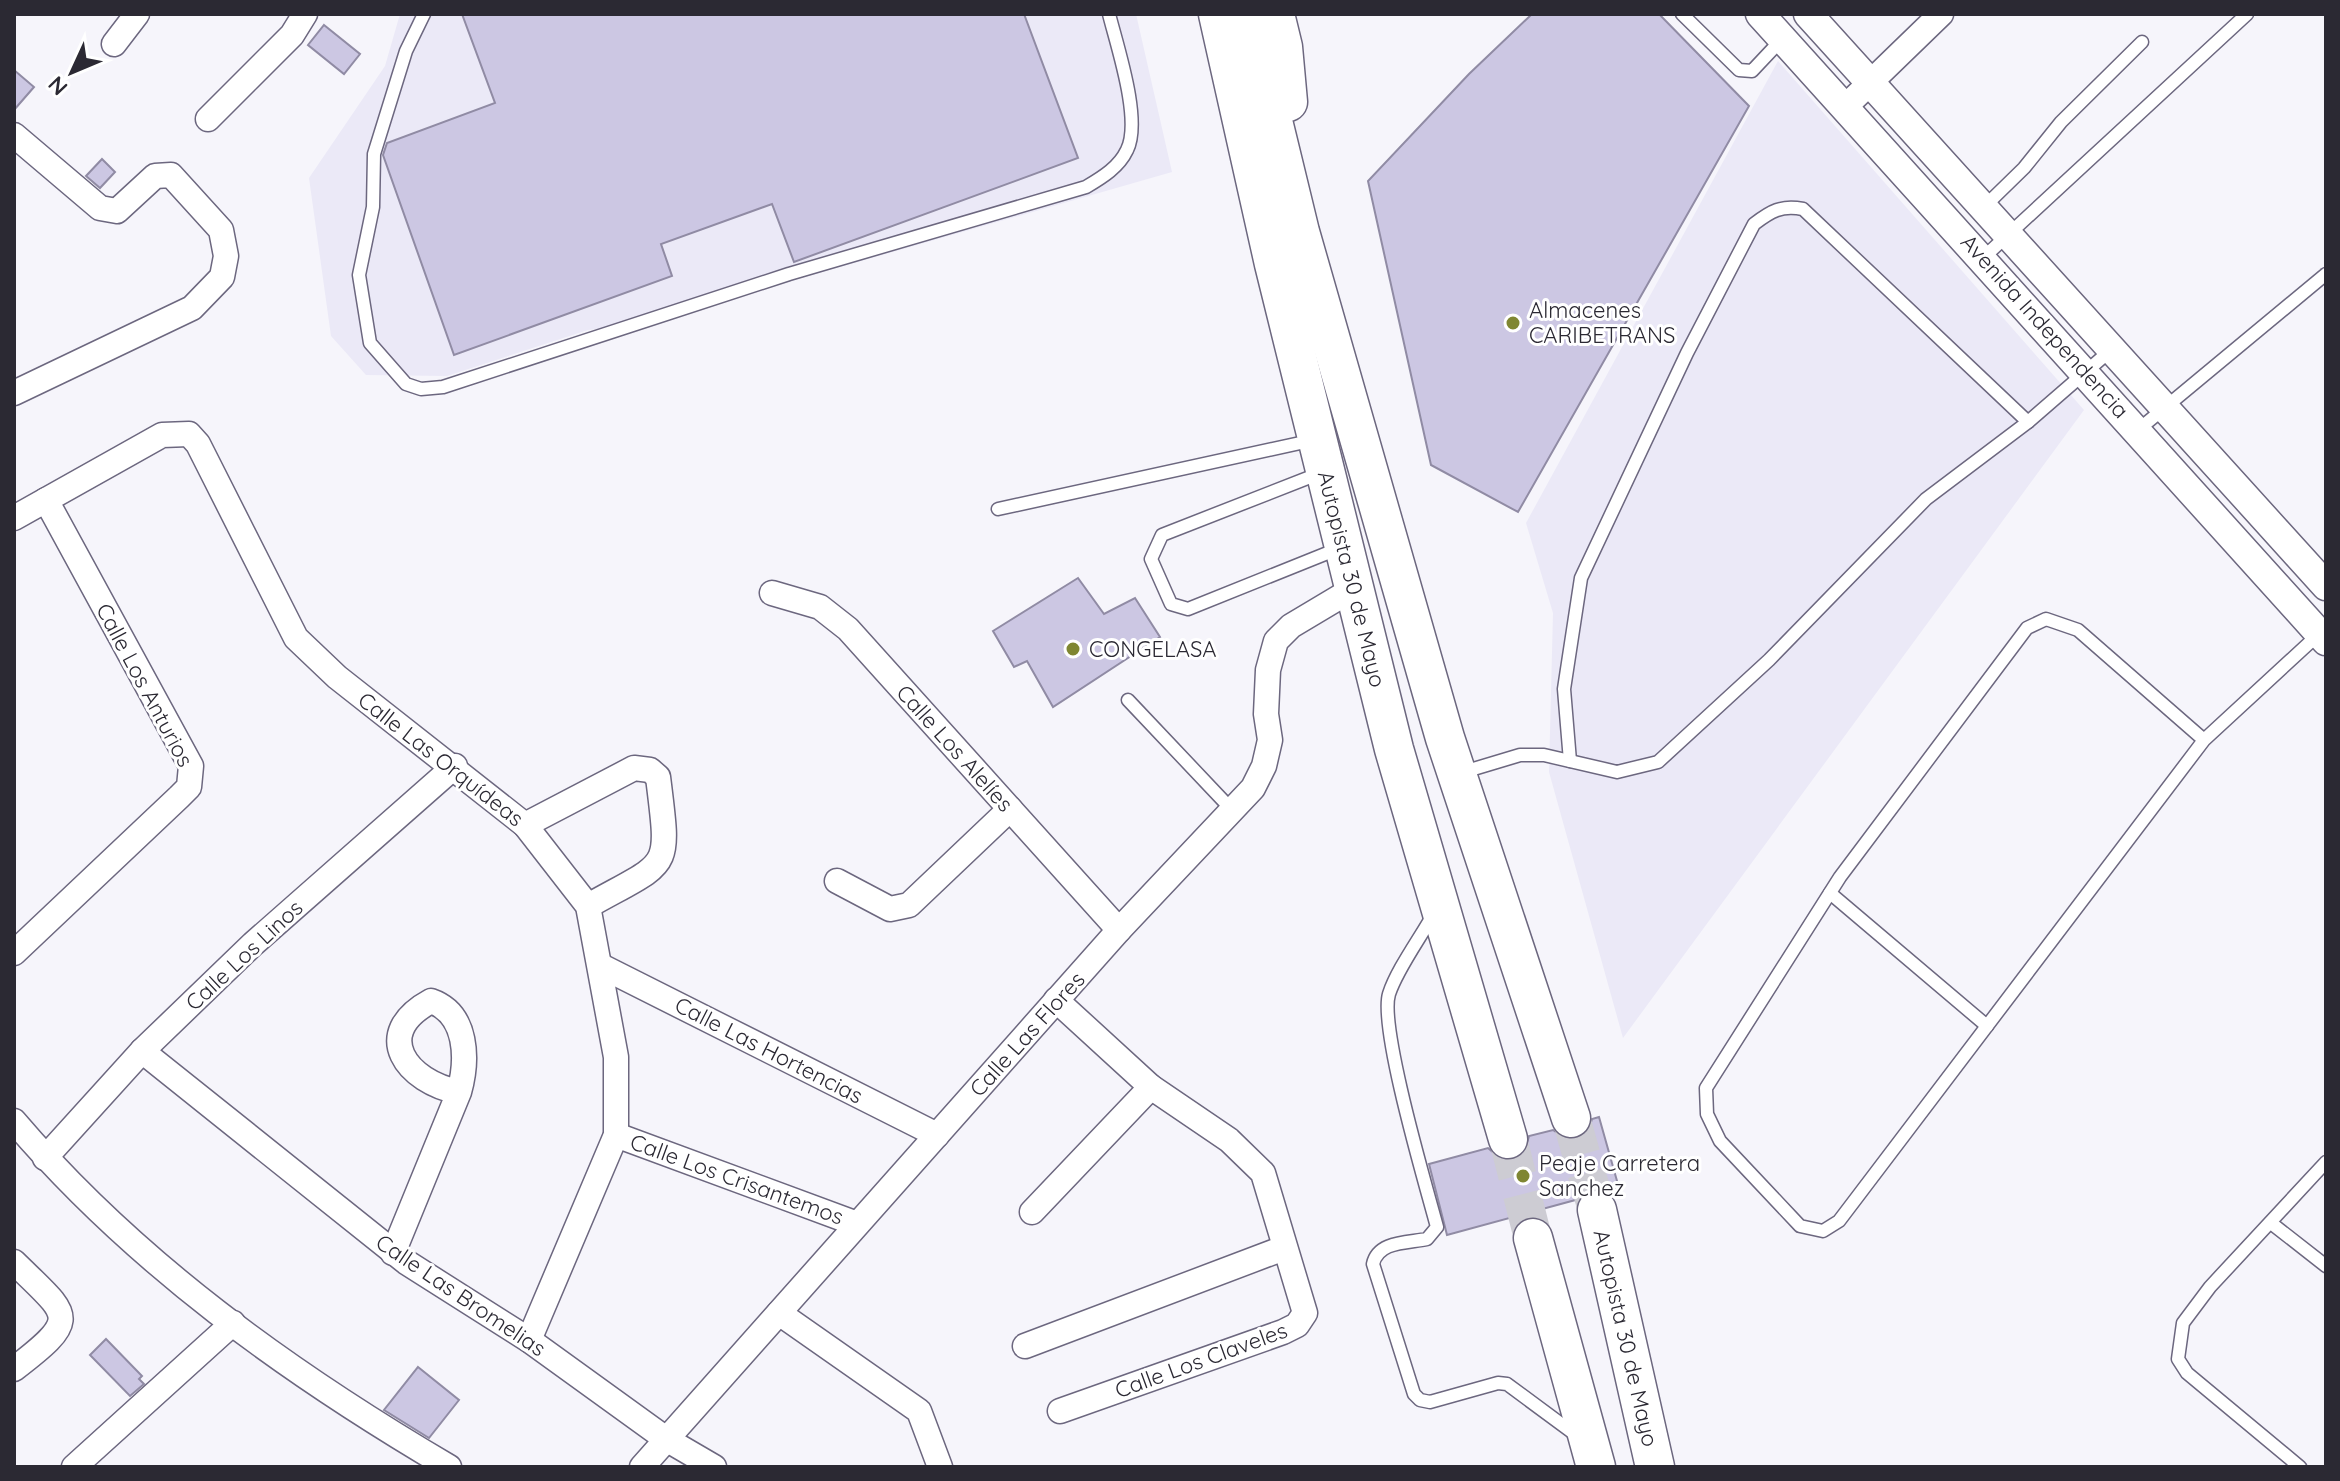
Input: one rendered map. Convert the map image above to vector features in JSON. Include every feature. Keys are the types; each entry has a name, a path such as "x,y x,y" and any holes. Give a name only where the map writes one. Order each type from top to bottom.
{"highway":[{"name":"Autopista 30 de Mayo","path":"1248,22 1300,232 1445,738 1571,1118"},
{"name":"Autopista 30 de Mayo","path":"1248,22 1274,264 1394,749 1441,900 1508,1139"},
{"path":"1394,749 1445,738"},
{"name":"Autopista 30 de Mayo","path":"1597,1210 1655,1467"},
{"path":"1533,1238 1594,1456"}],"street":[{"path":"114,44 137,14"},
{"path":"208,119 292,35 305,14"},
{"name":"Avenida Independencia","path":"1760,14 2324,635"},
{"name":"Avenida Independencia","path":"1808,14 2326,586"},
{"path":"1846,106 1941,14"},
{"path":"14,135 100,208 117,211 155,176 171,175 221,230 226,256 222,277 192,308 15,392"},
{"name":"Calle Las Orquídeas","path":"14,518 162,435 189,434 198,444 296,638 337,677 455,766 525,825 588,906 616,1057 616,1135 529,1340"},
{"name":"Calle Los Anturios","path":"14,953 179,797 192,777 191,766 46,500"},
{"name":"Calle Las Flores","path":"642,1467 1056,1000 1253,788 1264,766 1270,740 1266,714 1268,670 1276,641 1291,626 1353,589"},
{"name":"Calle Los Alelíes","path":"772,593 820,607 848,629 1119,930"},
{"name":"Calle Los Linos","path":"45,1158 142,1051 253,944 455,766"},
{"path":"525,825 634,768 650,770 658,777 666,844 664,857 656,868 588,906"},
{"path":"837,881 890,909 909,905 1010,809"},
{"name":"Calle Las Hortencias","path":"601,966 937,1135"},
{"name":"Calle Los Claveles","path":"1056,1000 1151,1087 1229,1140 1263,1173 1305,1313 1297,1325 1060,1411"},
{"name":"Calle Las Bromelias","path":"142,1051 393,1253 529,1340 666,1439 714,1467"},
{"path":"1032,1212 1151,1087"},
{"path":"393,1253 459,1092"},
{"path":"14,1121 45,1158 161,1269 354,1411 449,1467"},
{"name":"Calle Los Crisantemos","path":"616,1135 857,1224"},
{"path":"1025,1346 1284,1248"},
{"path":"14,1262 57,1305 60,1322 53,1339 14,1369"},
{"path":"779,1313 919,1411 940,1467"},
{"path":"74,1467 233,1323"}],"lane":[{"path":"424,14 406,51 374,154 373,207 359,275 370,343 406,384 421,389 443,387 789,274 1086,187 1119,164 1129,146 1131,112 1109,14"},
{"path":"1682,14 1739,70 1752,71 1783,38"},
{"path":"1983,258 2247,14"},
{"path":"1984,207 2024,168 2061,122 2142,42"},
{"path":"1570,761 1564,689 1581,578 1707,314 1754,224 1772,210 1787,206 1803,209 2028,422"},
{"path":"2138,430 2326,274"},
{"path":"1457,774 1520,755 1570,761 1617,772 1658,762 1769,660 1926,499 2028,422 2112,349"},
{"path":"998,509 1321,456"},
{"path":"1321,456 1162,535 1151,559 1171,604 1188,609 1343,547"},
{"path":"2204,740 2078,630 2046,619 2027,628 1830,893 1706,1088 1707,1114 1720,1141 1800,1226 1823,1231 1839,1221 2204,740 2324,635"},
{"path":"1128,700 1233,811"},
{"path":"1830,893 1987,1026"},
{"path":"1441,900 1389,994 1388,1014 1411,1130 1437,1227 1427,1239 1382,1248 1376,1253 1373,1264 1414,1394 1420,1400 1430,1402 1498,1383 1507,1384 1594,1456"},
{"path":"2300,1467 2187,1373 2178,1359 2183,1323 2210,1287 2326,1162"},
{"path":"2271,1223 2326,1266"}],"shaded area":[{"path":"400,14 1136,14 1172,172 641,324 588,330 447,376 366,375 331,336 309,178 385,66"},
{"path":"1778,61 2084,410 1623,1038 1549,772 1553,613 1526,523"}],"building":[{"path":"462,14 1024,14 1078,158 794,262 772,204 661,244 672,276 454,355 383,155 387,143 495,103"},
{"name":"Almacenes CARIBETRANS","path":"1532,14 1659,14 1749,106 1518,512 1431,465 1368,181 1469,74"},
{"path":"324,25 360,54 344,74 308,45"},
{"path":"14,70 34,87 14,110"},
{"path":"102,159 115,172 100,188 86,176"},
{"name":"CONGELASA","path":"1078,578 1104,614 1135,598 1160,637 1053,707 1027,661 1014,667 993,631"},
{"name":"Peaje Carretera Sanchez","path":"1599,1117 1619,1188 1591,1189 1579,1199 1447,1235 1429,1164 1488,1148 1502,1160 1513,1160 1524,1154 1529,1136 1553,1130 1566,1139 1577,1139 1588,1132 1592,1119"},
{"path":"106,1339 142,1376 139,1379 144,1384 130,1396 90,1355"},
{"path":"418,1367 459,1400 429,1438 384,1410"}],"tunnel":[{"path":"1571,1118 1597,1210"},
{"path":"1508,1139 1533,1238"}],"place":[{"name":"Almacenes CARIBETRANS","path":"1513,323"},
{"name":"CONGELASA","path":"1073,649"},
{"name":"Peaje Carretera Sanchez","path":"1523,1176"}]}
